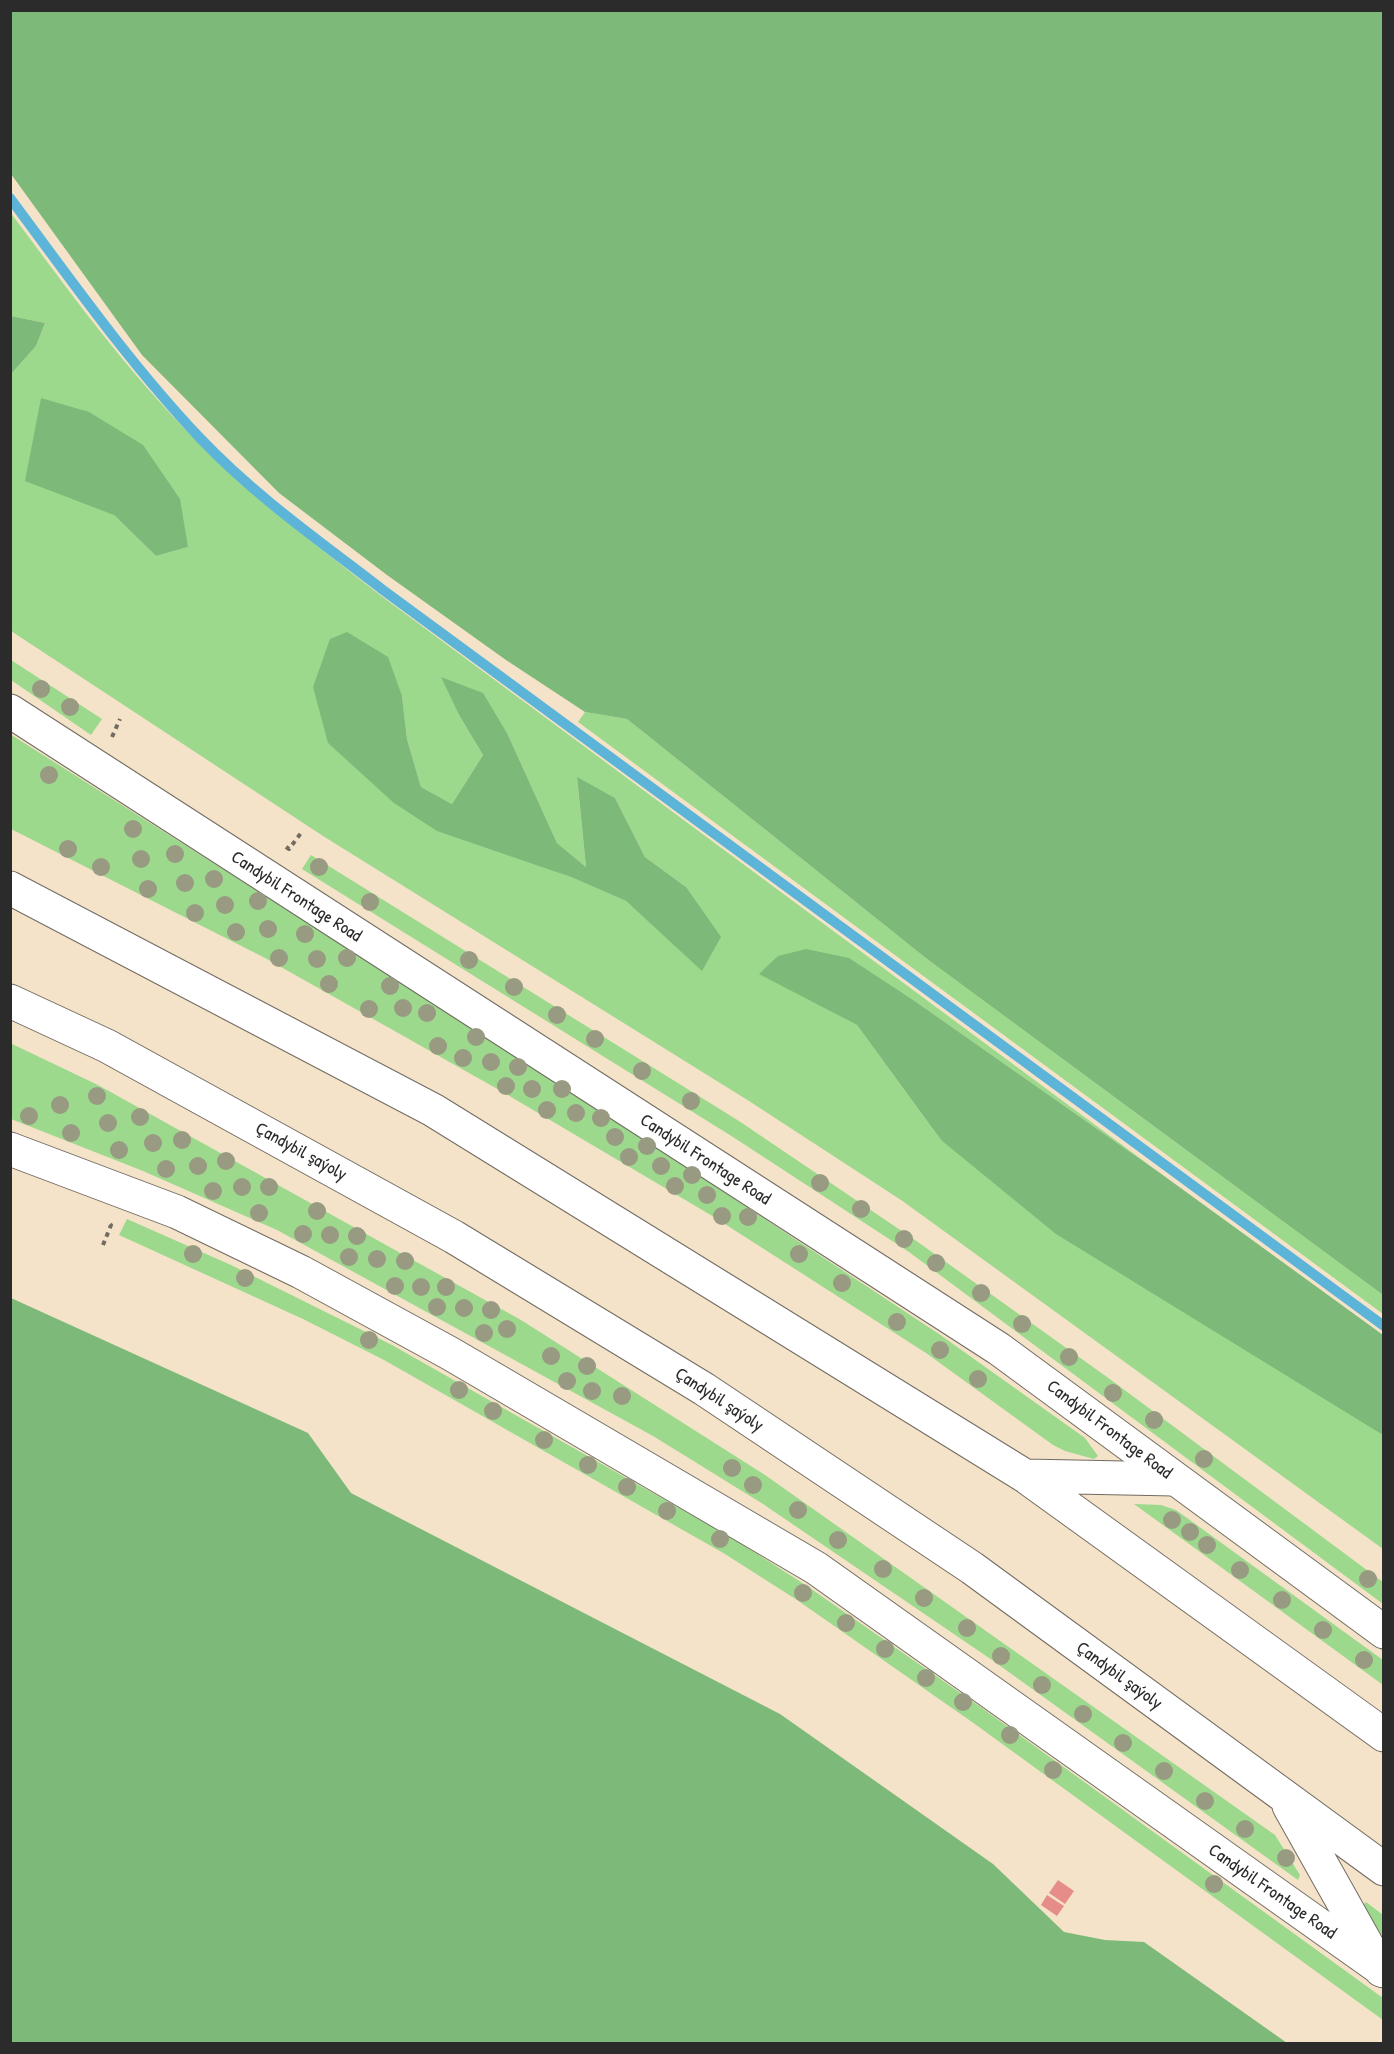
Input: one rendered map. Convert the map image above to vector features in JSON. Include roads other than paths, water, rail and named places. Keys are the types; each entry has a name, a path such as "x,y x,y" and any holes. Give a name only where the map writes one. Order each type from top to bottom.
{"main road":[{"name":"Candybil Frontage Road","path":"10,711 999,1349 1383,1632"},
{"path":"10,888 433,1110 1025,1476 1383,1734"},
{"name":"Çandybil şaýoly","path":"10,1001 137,1063 454,1237 704,1389 972,1568 1383,1869"},
{"name":"Candybil Frontage Road","path":"10,1149 177,1212 301,1272 452,1354 816,1569 1382,1971"},
{"path":"1025,1476 1174,1479"},
{"path":"1284,1797 1382,1971"}],"waterway":[{"path":"10,198 149,381 200,438 266,499 383,590 1384,1326"}]}
